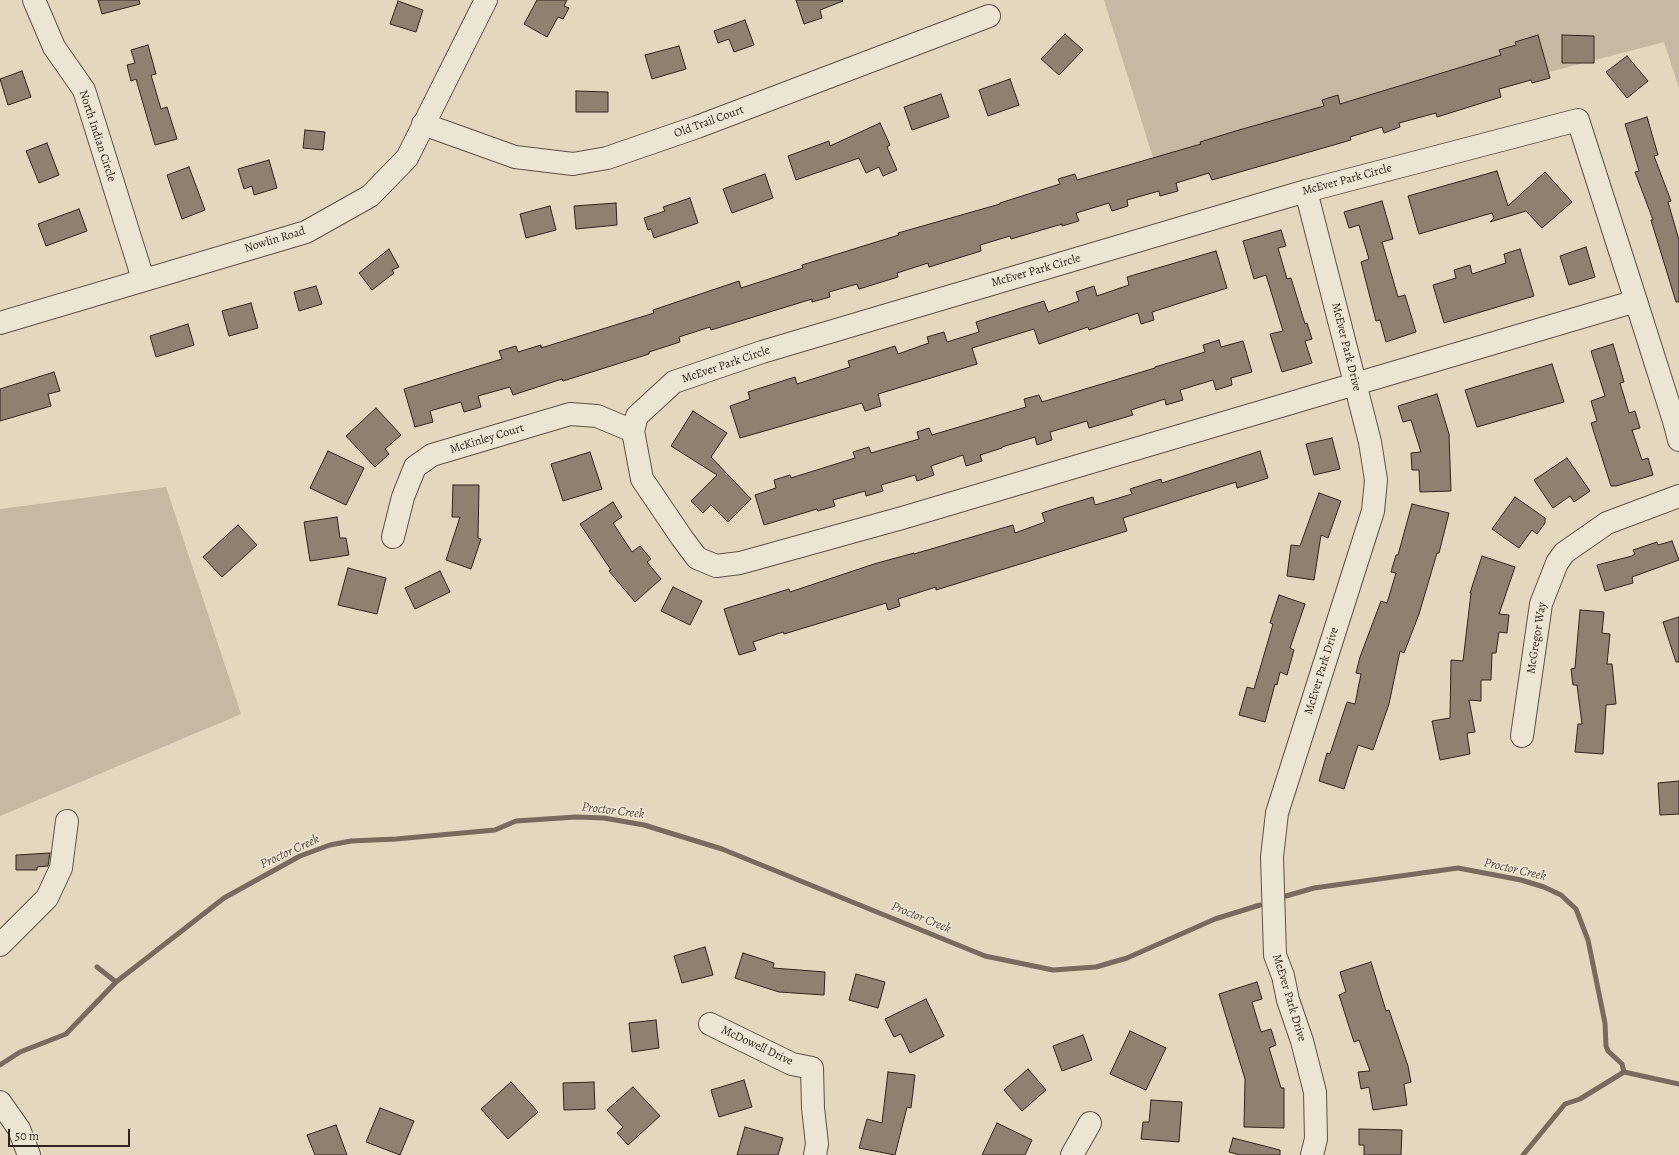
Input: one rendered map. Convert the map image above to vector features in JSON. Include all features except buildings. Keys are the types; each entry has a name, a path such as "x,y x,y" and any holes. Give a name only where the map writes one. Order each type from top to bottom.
{"street":[{"name":"North Indian Circle","path":"34,0 54,47 84,90 143,279"},
{"name":"Nowlin Road","path":"0,323 143,279 306,232 370,196 407,158 486,0"},
{"name":"Old Trail Court","path":"423,124 515,157 573,164 607,158 697,127 989,16"},
{"name":"McEver Park Circle","path":"633,431 637,416 674,382 762,352 1306,191 1578,120 1679,440"},
{"name":"McEver Park Drive","path":"1306,191 1370,442 1376,480 1373,511 1278,813 1272,857 1274,955 1283,976 1288,1000 1302,1041 1315,1092 1316,1139 1312,1155"},
{"path":"633,431 642,479 697,558 716,566 740,563 902,518 1355,382 1636,301"},
{"name":"McKinley Court","path":"393,537 403,497 415,467 432,455 570,414 598,416 633,431"},
{"name":"McGregor Way","path":"1522,736 1541,604 1557,563 1564,553 1606,523 1679,496"},
{"path":"0,945 47,898 61,868 67,821"},
{"name":"McDowell Drive","path":"710,1024 792,1064 812,1068 813,1108 817,1144 815,1155"},
{"path":"0,1102 19,1129 29,1155"},
{"path":"1072,1155 1090,1123"}],"shaded area":[{"path":"1104,0 1679,0 1679,88 1664,42 1158,174"},
{"path":"166,487 241,714 0,816 0,509"}],"waterway":[{"name":"Proctor Creek","path":"0,1065 20,1052 66,1034 116,982 224,898 300,856 330,845 351,841 396,839 495,830 516,821 576,817 604,818 644,825 722,849 985,956 1053,970 1096,967 1127,958 1215,919 1260,905"},
{"name":"Proctor Creek","path":"1286,896 1314,888 1458,868 1521,880 1544,887 1561,895 1576,909 1588,940 1605,1023 1606,1046 1608,1051 1622,1064 1624,1072"},
{"path":"97,967 116,982"},
{"name":"Proctor Creek","path":"1624,1072 1679,1084"},
{"path":"1523,1155 1565,1104 1580,1099 1624,1072"}]}
